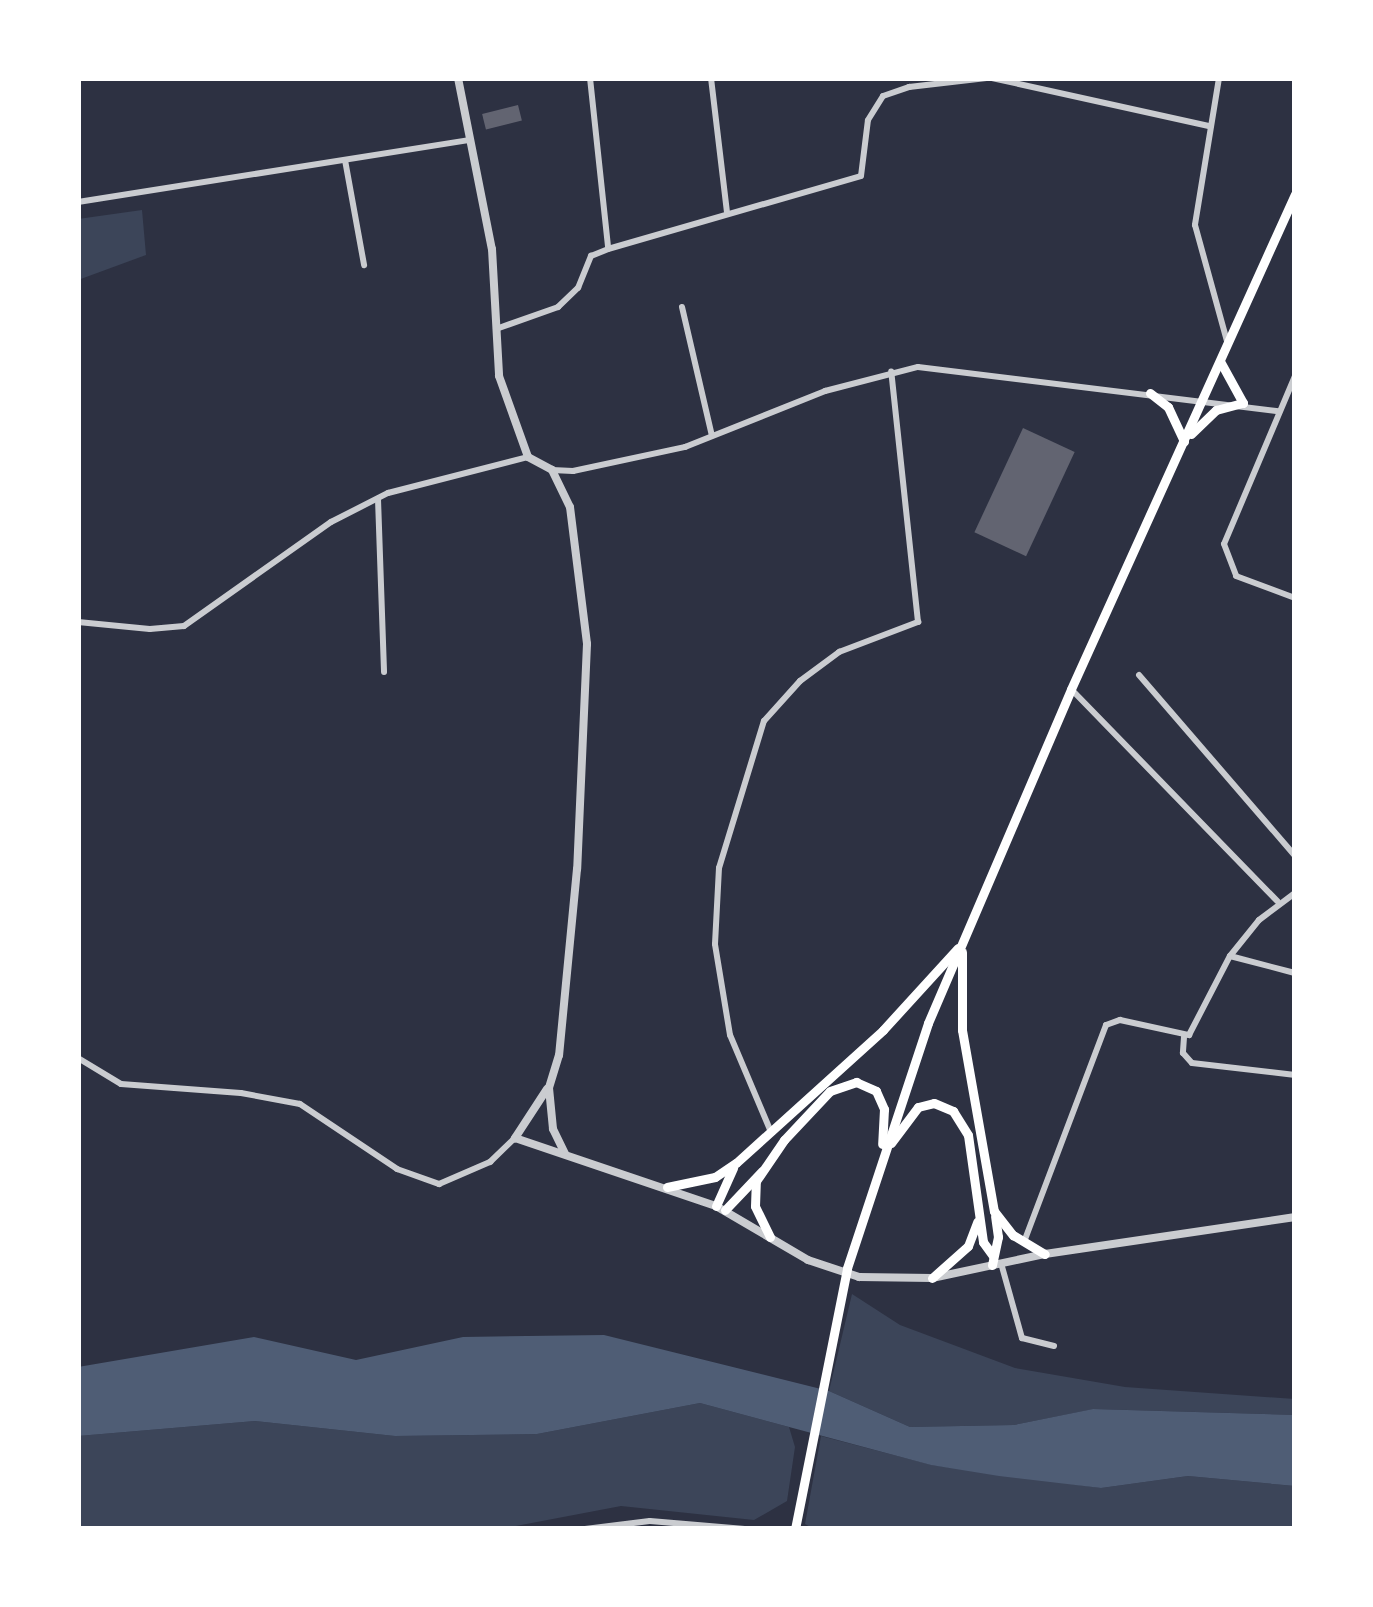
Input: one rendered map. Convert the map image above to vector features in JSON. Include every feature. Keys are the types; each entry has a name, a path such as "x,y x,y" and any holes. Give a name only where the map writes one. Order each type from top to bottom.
{"main road":[{"path":"795,1529 821,1382 857,1231 883,1152 961,944 1295,194"},
{"path":"1185,443 1216,410 1243,403 1227,382 1220,358"},
{"path":"1150,393 1168,407 1185,443"},
{"path":"667,1187 715,1177 736,1163 884,1030 961,944"},
{"path":"961,944 962,1030 998,1238 995,1262"},
{"path":"721,1208 761,1172 813,1107 850,1082 868,1085 881,1100 883,1152"},
{"path":"883,1152 913,1110 934,1103 949,1108 968,1135 983,1242 995,1262"},
{"path":"721,1208 736,1163"},
{"path":"761,1172 754,1202 770,1237"},
{"path":"994,1211 1024,1242 1045,1254"},
{"path":"932,1278 968,1246 979,1217"}],"street":[{"path":"458,78 492,249 499,376 528,457 552,470 624,461 712,436 824,391 918,367 1204,398 1278,411"},
{"path":"590,78 608,249"},
{"path":"711,78 727,213"},
{"path":"903,78 909,87"},
{"path":"496,329 558,308 578,288 591,256 861,176 874,105 909,87 989,78 1209,126"},
{"path":"1219,78 1195,225 1227,341"},
{"path":"78,202 470,140"},
{"path":"344,160 364,265"},
{"path":"682,307 712,436"},
{"path":"771,1132 730,1035 715,944 719,868 764,721 800,681 839,652 918,622 891,371"},
{"path":"1295,376 1229,523 1224,550 1236,576 1246,583 1295,598"},
{"path":"78,622 184,626 331,522 378,499 528,457"},
{"path":"552,470 574,526 588,703 561,1033 548,1088 553,1130 565,1154"},
{"path":"378,499 384,672"},
{"path":"1139,675 1295,856"},
{"path":"1071,689 1279,902"},
{"path":"1295,893 1279,902 1230,956 1184,1037 1184,1053 1192,1063 1295,1075"},
{"path":"1230,956 1295,973"},
{"path":"1024,1242 1106,1025 1120,1020 1184,1037"},
{"path":"78,1058 121,1084 242,1093 300,1104 397,1169 439,1184 490,1162 515,1138 548,1088"},
{"path":"515,1138 721,1208 830,1270 896,1281 1295,1217"},
{"path":"995,1262 1022,1339 1054,1346"},
{"path":"585,1528 746,1529"}],"shaded area":[{"path":"142,210 146,255 78,280 78,219"},
{"path":"852,1294 900,1325 1015,1368 1125,1387 1295,1399 1295,1415 1094,1409 1014,1425 910,1427 829,1391"},
{"path":"604,1335 829,1391 910,1427 1014,1425 1093,1409 1295,1415 1295,1486 1188,1476 1101,1488 999,1476 931,1465 700,1403 537,1434 395,1436 255,1421 78,1436 78,1367 254,1337 356,1360 463,1337"},
{"path":"700,1403 789,1427 795,1447 787,1501 754,1520 621,1506 500,1529 78,1529 78,1436 255,1421 395,1436 537,1434"},
{"path":"821,1436 932,1465 1101,1488 1188,1476 1295,1486 1295,1529 814,1529 805,1524"}],"building":[{"path":"518,105 522,121 486,129 482,114"},
{"path":"1023,428 1075,452 1026,556 974,532"}]}
